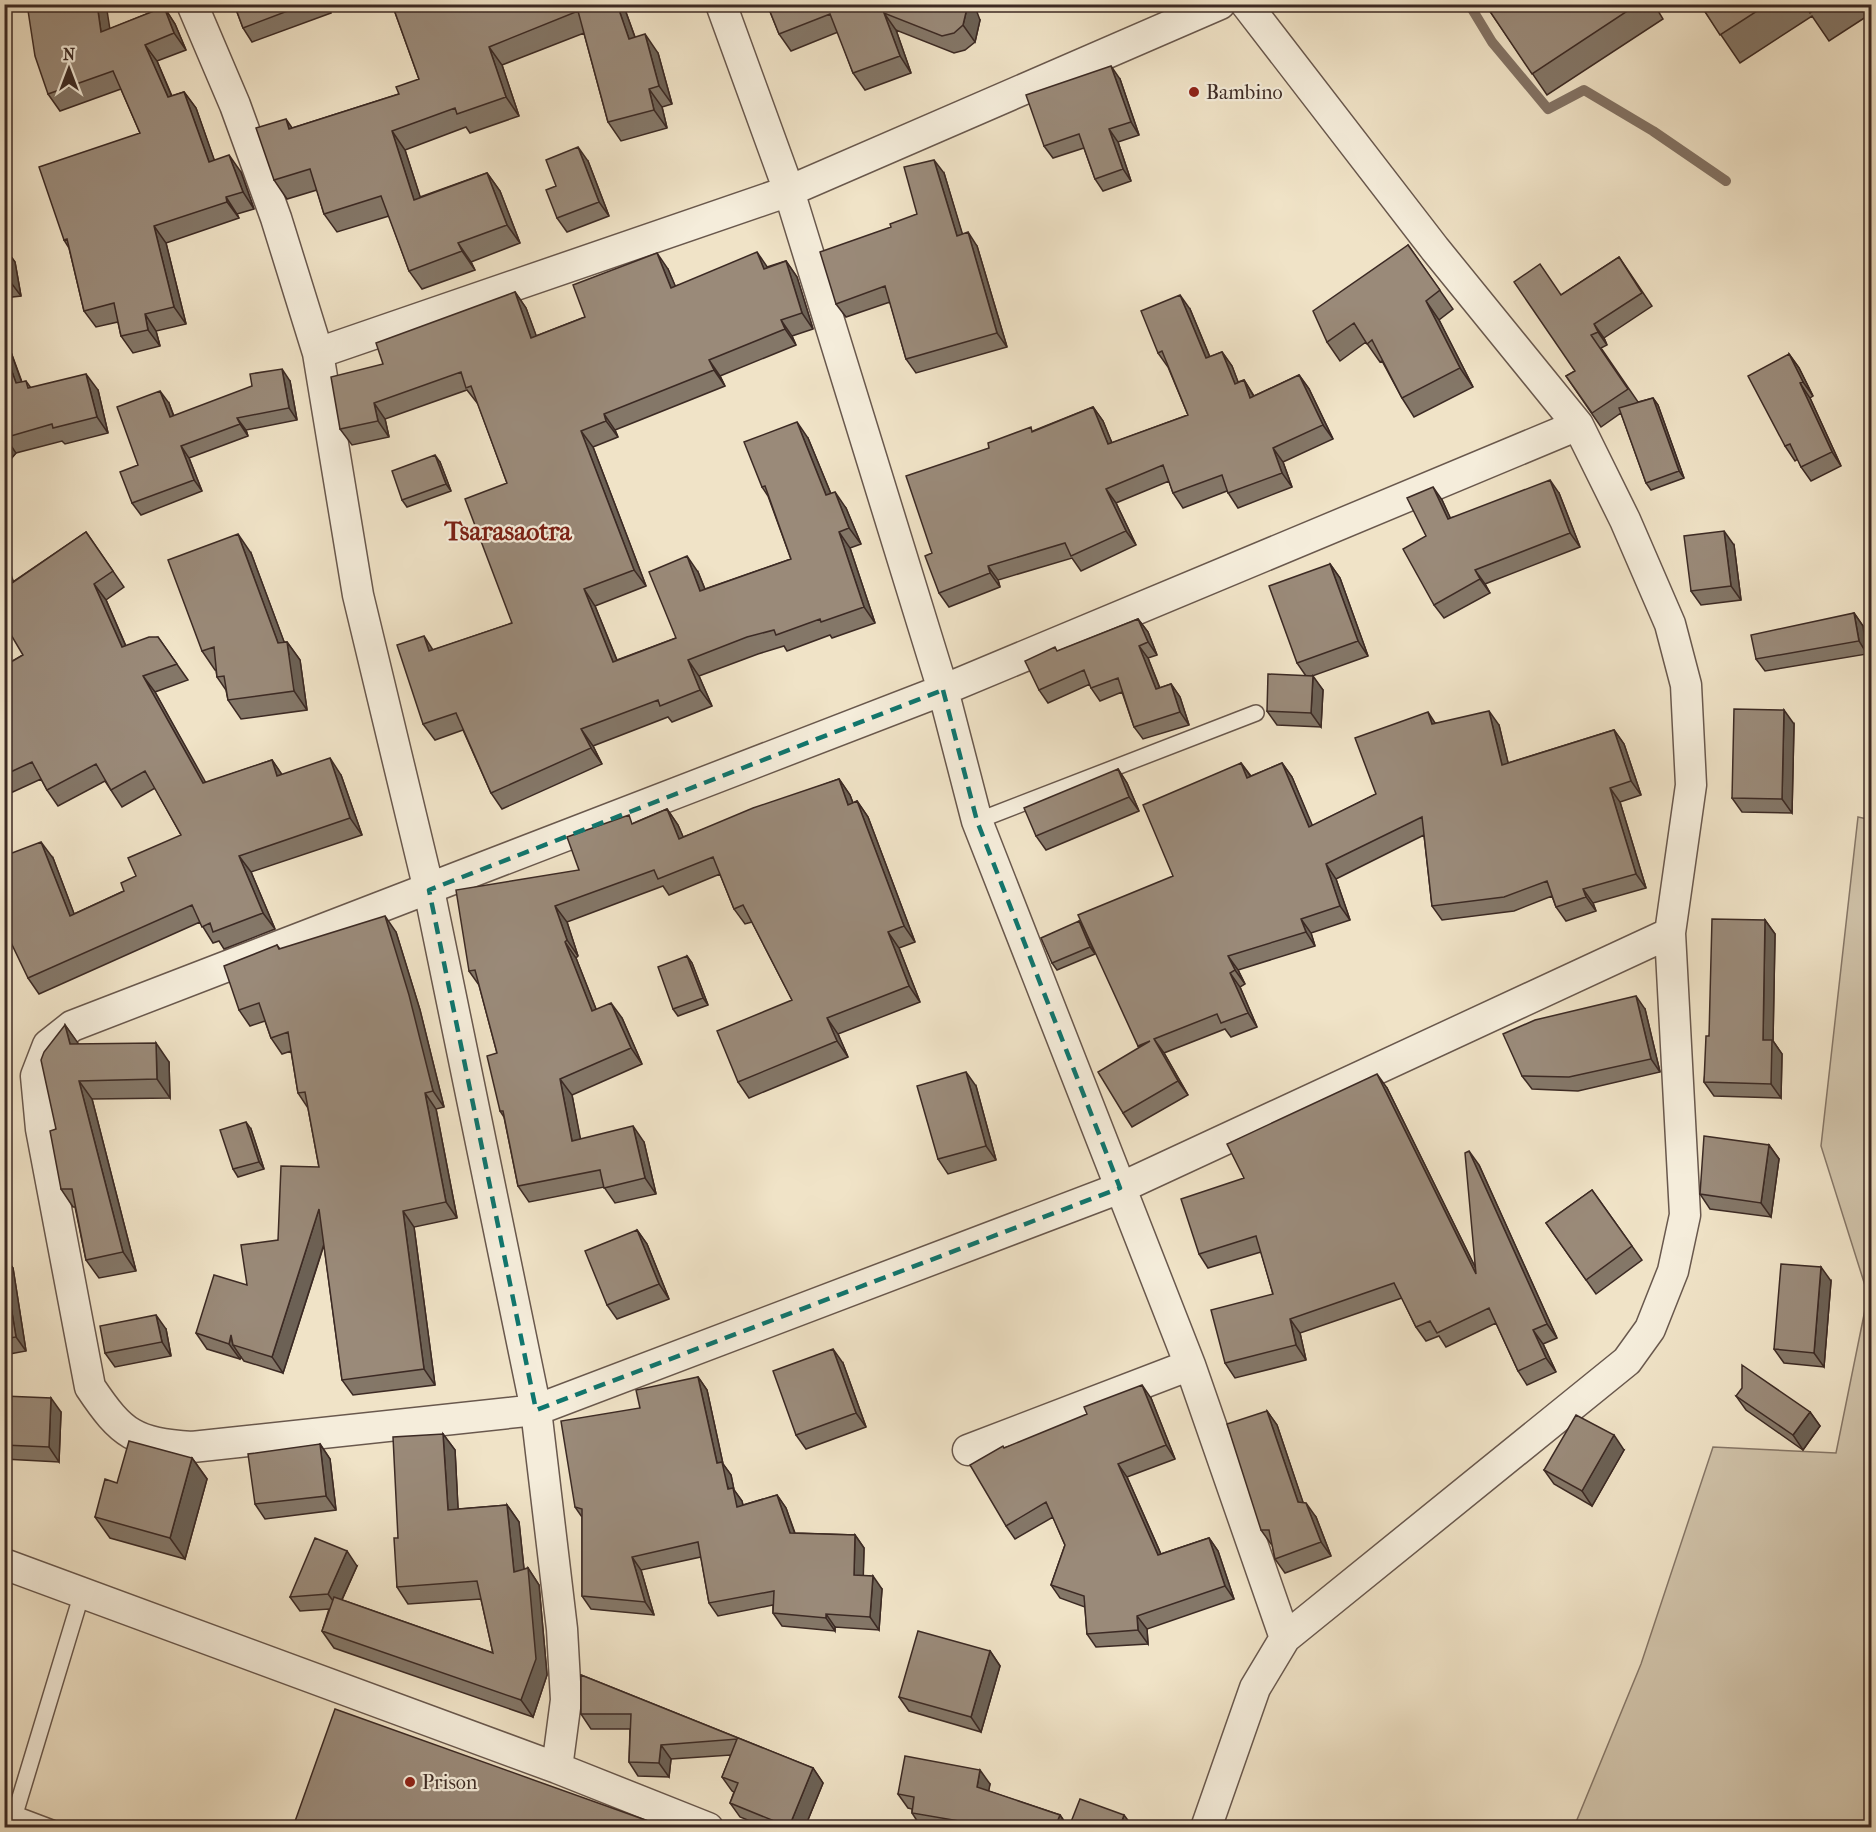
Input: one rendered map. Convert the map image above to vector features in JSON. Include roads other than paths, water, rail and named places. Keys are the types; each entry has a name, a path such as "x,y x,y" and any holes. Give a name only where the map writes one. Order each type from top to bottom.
{"street":[{"path":"192,4 235,105 276,218 318,353 358,595 429,890 536,1410 562,1629 566,1700 557,1768"},
{"path":"721,4 789,191 943,690 977,821 1190,1365 1285,1638"},
{"path":"318,353 789,191 1220,4"},
{"path":"1206,1827 1255,1688 1285,1638 1626,1361 1650,1329 1673,1271 1685,1215 1670,933 1691,785 1686,685 1670,624 1625,520 1578,425 1435,249 1246,4"},
{"path":"1578,425 943,690 72,1026 48,1045 36,1076 41,1129 90,1387 110,1416 135,1437 158,1444 192,1447 536,1410 1120,1188 1670,933"},
{"path":"968,1450 1190,1365"},
{"path":"4,1564 557,1768 708,1827"}],"lane":[{"path":"977,821 1256,713"},
{"path":"52,1827 15,1814 82,1593"}],"waterway":[{"path":"1469,4 1492,42 1548,109 1584,90 1653,131 1726,181"}],"place":[{"name":"Bambino","path":"1194,92"},
{"name":"Prison","path":"410,1782"}],"district":[{"name":"Tsarasaotra","path":"508,531"}]}
